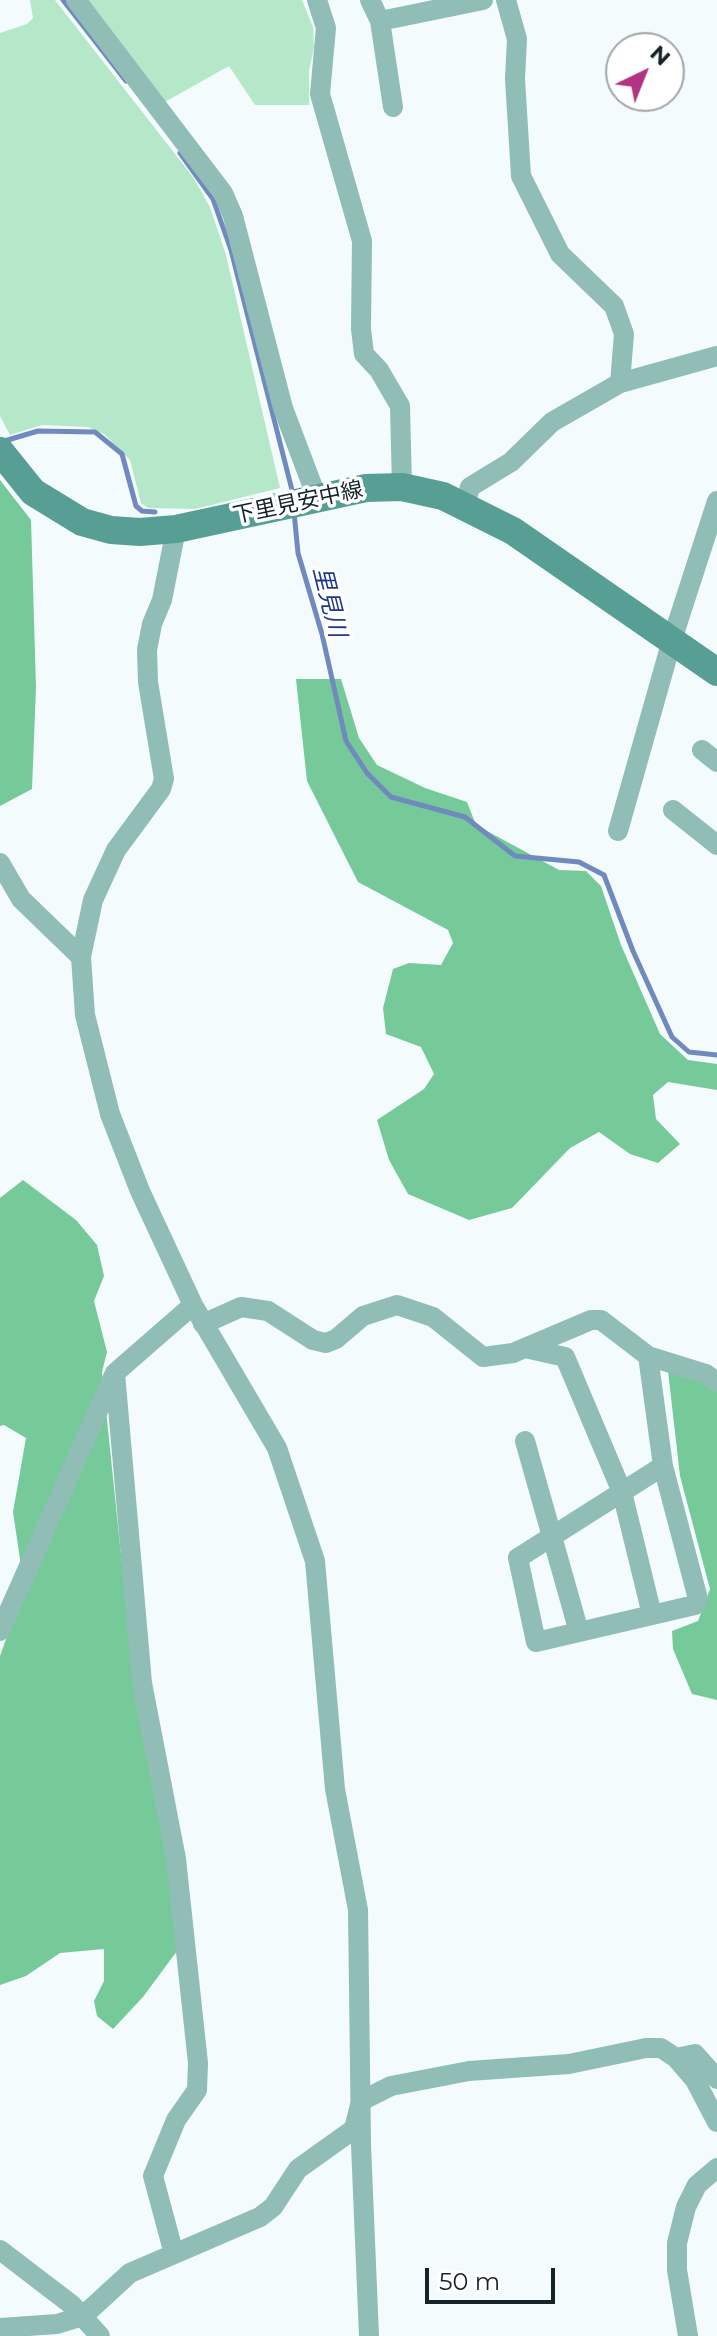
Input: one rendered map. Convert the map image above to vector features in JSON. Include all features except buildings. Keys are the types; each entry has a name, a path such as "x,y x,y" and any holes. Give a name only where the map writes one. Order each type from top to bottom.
{"main road":[{"name":"下里見安中線","path":"0,451 33,492 82,522 140,532 176,529 366,488 402,487 465,505 513,531 717,672"}],"street":[{"path":"76,0 223,193 233,216 283,408 303,501"},
{"path":"317,0 326,28 320,94 362,241 361,329 364,354 379,370 400,406 402,487"},
{"path":"370,0 380,21 393,107"},
{"path":"380,21 483,0"},
{"path":"506,0 517,39 515,79 521,176 560,254 614,306 624,334 620,383"},
{"path":"465,505 475,482 511,462 552,422 620,383 717,356"},
{"path":"618,831 672,640 717,501"},
{"path":"176,529 162,600 152,624 147,650 148,682 164,779 102,875 81,957 85,1015 110,1114 140,1191 203,1324 277,1448 315,1561 335,1789 358,1910 369,2336"},
{"path":"673,810 717,845"},
{"path":"0,863 21,899 81,957"},
{"path":"0,1631 115,1373 193,1305"},
{"path":"203,1324 241,1307 268,1311 313,1340 326,1343 336,1339 363,1316 397,1305 433,1317 476,1355 498,1355 525,1348 591,1320 601,1320 648,1356 706,1374 717,1382"},
{"path":"525,1348 565,1357 622,1492 652,1615"},
{"path":"648,1356 663,1466 698,1599 695,1605 536,1642 518,1558 663,1466"},
{"path":"115,1373 142,1683 176,1859 199,2077 197,2090 176,2120 153,2176 174,2254"},
{"path":"525,1441 579,1632"},
{"path":"0,2328 57,2324 83,2316 122,2278 266,2213 298,2169 354,2129 361,2101 391,2086 469,2071 569,2064 646,2048 661,2048 676,2058 695,2080 717,2122"},
{"path":"676,2058 695,2054 717,2079"},
{"path":"688,2336 677,2270 677,2243 686,2207 697,2185 717,2168"},
{"path":"0,2250 83,2316 100,2336"}],"green space":[{"path":"30,0 55,0 193,177 210,207 226,255 280,488 195,509 148,508 141,503 130,460 104,434 88,427 42,425 10,435 0,416 0,33 27,24 33,18"},
{"path":"83,0 302,0 313,27 309,105 255,105 229,66 163,103"},
{"path":"0,480 31,520 36,687 32,789 0,806"},
{"path":"296,679 341,679 359,738 377,765 425,788 467,802 476,825 559,870 586,871 601,886 621,945 660,1034 688,1060 717,1064 717,1090 668,1082 653,1095 656,1119 680,1144 658,1163 630,1154 599,1132 570,1148 512,1208 469,1220 408,1194 389,1160 377,1120 424,1089 434,1074 421,1047 386,1034 383,1008 393,969 409,963 441,965 453,943 448,930 358,882 307,781"},
{"path":"23,1180 76,1220 97,1245 104,1276 94,1301 107,1352 102,1372 133,1670 166,1826 177,1951 143,1997 113,2029 97,2016 94,2001 104,1981 104,1949 60,1953 26,1976 0,1985 0,1656 10,1628 21,1566 13,1512 26,1438 4,1425 0,1426 0,1198"},
{"path":"668,1371 717,1388 717,1700 692,1694 673,1649 672,1631 698,1621 710,1589 680,1476"}],"waterway":[{"name":"里見川","path":"63,0 126,81"},
{"name":"里見川","path":"180,153 213,199 231,250 293,494"},
{"path":"1,442 38,431 95,432 122,454 136,506 142,511 155,512"},
{"name":"里見川","path":"294,512 298,553 322,634 346,741 367,773 391,797 465,817 515,856 579,862 604,875 633,951 672,1037 689,1052 717,1055"}]}
